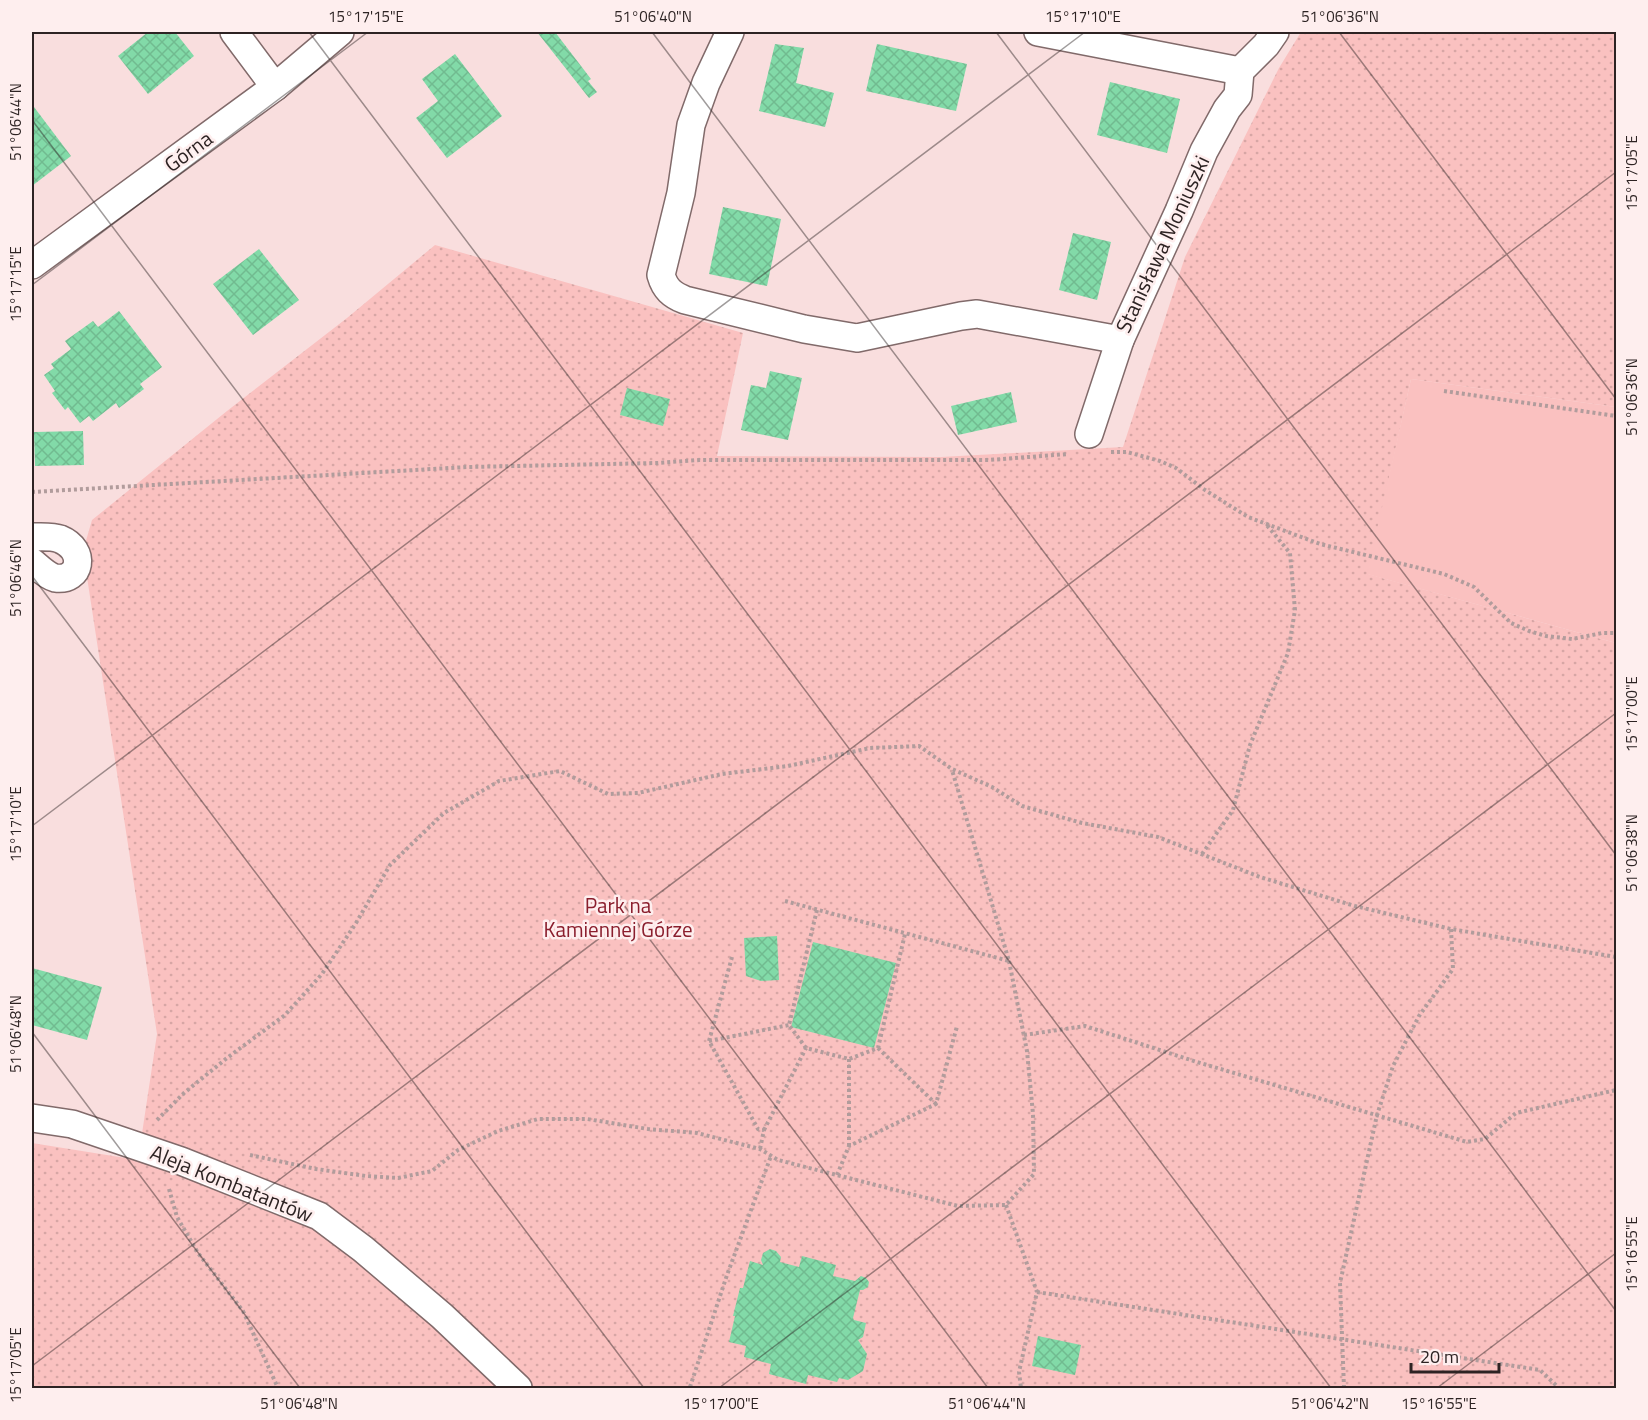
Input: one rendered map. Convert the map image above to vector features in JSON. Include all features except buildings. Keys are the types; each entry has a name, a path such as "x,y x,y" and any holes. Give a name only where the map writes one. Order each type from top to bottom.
{"street":[{"path":"234,32 275,87"},
{"name":"Górna","path":"32,265 275,87 340,32"},
{"name":"Stanisława Moniuszki","path":"730,32 706,83 691,125 681,193 661,275 663,284 669,292 707,306 804,329 857,338 977,314 1120,340 1204,151 1227,109 1238,95 1240,71"},
{"path":"1038,32 1240,71 1266,45 1275,32"},
{"path":"1097,443 1120,340"},
{"path":"32,537 58,538 68,543 76,552 79,564 69,575 55,578 40,570 32,562"},
{"name":"Aleja Kombatantów","path":"32,1118 72,1124 181,1161 319,1216 363,1249 442,1316 518,1389"}],"path":[{"path":"1444,391 1617,416"},
{"path":"32,492 466,467 699,460 989,460 1077,453 1097,443 1160,461 1176,468 1205,490 1248,517 1320,544 1444,574 1474,586 1511,623 1546,636 1572,639 1602,633 1617,633"},
{"path":"1202,854 1233,810 1250,745 1288,653 1295,610 1290,554 1264,523"},
{"path":"157,1120 184,1093 226,1058 285,1015 321,974 356,923 390,865 444,813 499,781 560,771 609,794 638,793 722,774 788,766 870,748 919,746 952,769 992,787 1022,806 1082,823 1158,837 1260,877 1345,903 1451,929 1617,957"},
{"path":"240,1153 316,1169 398,1178 432,1171 458,1150 498,1131 538,1119 587,1119 648,1129 697,1133 760,1149 778,1160 958,1206 1006,1205 1034,1174 1033,1114 1027,1051 1009,961 952,769"},
{"path":"785,901 1009,961"},
{"path":"789,1025 817,910"},
{"path":"1344,1389 1340,1283 1377,1115 1394,1066 1419,1016 1453,969 1451,929"},
{"path":"878,1048 905,934"},
{"path":"732,957 709,1041 758,1129 764,1130"},
{"path":"709,1041 789,1025"},
{"path":"789,1025 806,1048 849,1059 878,1048"},
{"path":"849,1146 936,1104 957,1026"},
{"path":"1024,1035 1085,1026 1197,1062 1467,1142 1485,1139 1515,1113 1617,1090"},
{"path":"760,1149 764,1130 806,1048"},
{"path":"878,1048 936,1104"},
{"path":"837,1175 849,1146 849,1059"},
{"path":"690,1388 727,1275 771,1156"},
{"path":"169,1189 177,1217 198,1253 243,1311 278,1389"},
{"path":"1006,1205 1037,1292 1019,1372 1021,1389"},
{"path":"1037,1292 1540,1370 1559,1389"}],"green space":[{"name":"Park na Kamiennej Górze","path":"1301,32 1616,32 1616,407 1411,379 1368,574 1616,643 1616,1388 32,1388 32,1143 138,1160 157,1034 83,551 92,520 347,318 435,245 743,333 717,456 941,457 1123,447 1185,257 1279,68"},
{"path":"1411,379 1616,407 1616,643 1367,574"}]}
